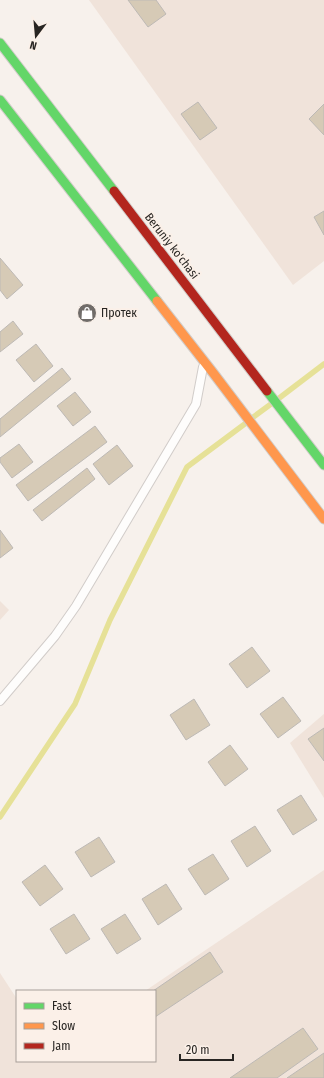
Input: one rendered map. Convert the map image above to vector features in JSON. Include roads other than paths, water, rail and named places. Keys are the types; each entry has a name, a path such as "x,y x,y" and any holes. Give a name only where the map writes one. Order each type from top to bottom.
{"main road":[{"name":"Beruniy ko'chasi","path":"0,43 115,197 238,351 324,465"},
{"path":"0,100 93,214 324,519"}],"lane":[{"path":"0,701 55,636 76,606 196,404 204,362"}],"waterway":[{"path":"278,399 324,364"},
{"path":"252,418 271,404"},
{"path":"0,817 75,704 110,620 187,467 246,423"}],"place":[{"name":"Протек","path":"87,313"}]}
